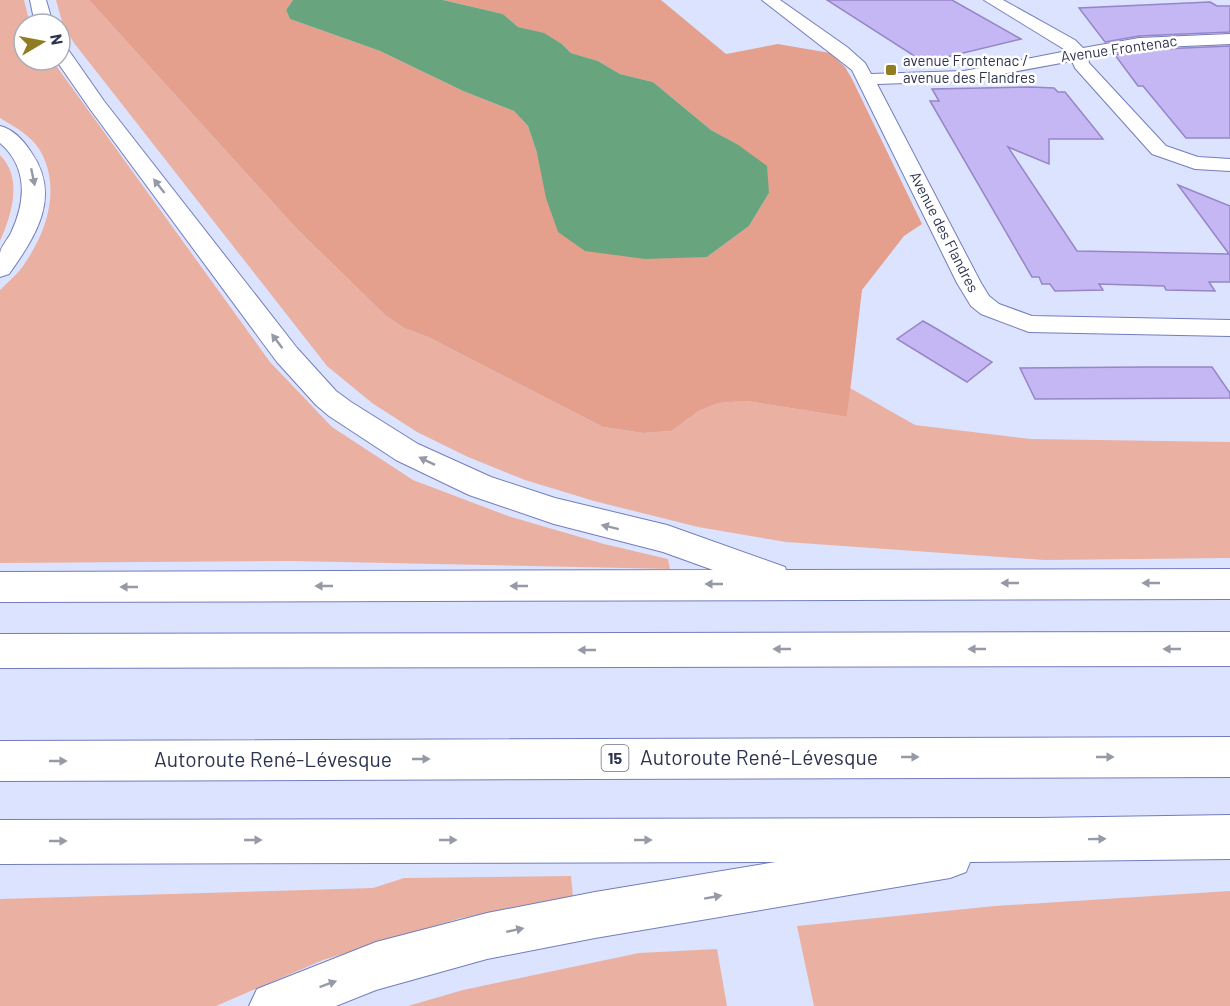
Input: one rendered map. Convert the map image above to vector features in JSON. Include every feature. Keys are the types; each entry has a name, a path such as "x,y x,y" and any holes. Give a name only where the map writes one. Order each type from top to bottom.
{"highway":[{"path":"72,69 287,355 326,398 360,423 415,456 513,499 594,523 668,539 794,584"},
{"path":"0,132 24,154 35,185 28,222 14,250 0,269"},
{"path":"0,587 1230,584"},
{"path":"0,651 1230,649"},
{"name":"Autoroute René-Lévesque","path":"0,761 1230,757"},
{"path":"0,842 1038,840 1230,837"},
{"path":"274,1006 376,966 487,936 584,917 1038,840"}],"street":[{"name":"Avenue des Flandres","path":"770,0 849,56 859,67 980,302 1013,320 1045,326 1230,328"},
{"path":"992,0 1062,38 1078,53 1082,64 1159,150 1195,163 1230,165"},
{"name":"Avenue Frontenac","path":"866,79 964,76 1139,43 1230,39"}],"shaded area":[{"path":"0,0 24,0 27,12 12,12 12,72 61,72 270,362 332,427 413,480 508,516 604,544 668,559 670,569 291,561 0,563 0,290 20,270 33,251 45,224 50,182 39,148 24,133 0,118"},
{"path":"56,0 89,0 296,228 386,316 404,328 428,337 603,427 643,433 671,431 699,411 718,403 746,401 847,417 850,388 915,425 1031,439 1230,442 1230,558 1044,560 786,542 698,527 594,501 525,480 468,457 417,432 372,403 327,366 74,43 72,12 59,12"},
{"path":"89,0 293,0 286,10 290,19 380,51 463,91 514,111 528,126 537,153 707,257 749,226 769,193 737,144 711,130 653,82 620,74 598,61 571,53 562,44 544,34 518,27 503,14 443,0 661,0 726,54 778,44 830,53 845,67 852,79 922,224 904,236 862,290 847,417 746,401 718,403 699,411 671,431 643,433 603,427 428,337 404,328 386,316 296,228"},
{"path":"293,0 443,0 503,14 518,27 544,33 562,44 571,53 598,61 620,74 653,82 711,130 737,144 767,166 769,193 749,226 707,257 645,259 585,251 558,232 546,198 537,153 528,126 514,111 463,91 380,51 290,19 286,10"},
{"path":"0,155 11,174 13,196 0,241"},
{"path":"571,876 573,897 461,918 323,960 216,1006 0,1006 0,899 373,888 404,878"},
{"path":"1230,891 1230,1006 814,1006 797,926 995,906"},
{"path":"717,949 727,1006 408,1006 463,990 639,953"}],"building":[{"path":"827,0 952,0 1021,39 918,64 913,55"},
{"path":"1210,2 1217,6 1230,6 1230,32 1139,36 1105,42 1079,8"},
{"path":"1230,46 1230,138 1186,138 1143,86 1138,86 1115,55 1139,50"},
{"path":"1054,88 1058,92 1065,92 1103,139 1049,139 1049,164 1008,147 1077,251 1229,254 1178,185 1230,206 1230,282 1209,282 1215,291 1166,290 1164,286 1099,284 1103,290 1055,291 1050,284 1042,284 1039,277 1032,277 930,101 939,101 932,89"},
{"path":"923,321 992,362 967,382 897,339"},
{"path":"1212,367 1230,393 1230,398 1035,399 1020,368"}],"place":[{"name":"avenue Frontenac / avenue des Flandres","path":"891,70"}]}
